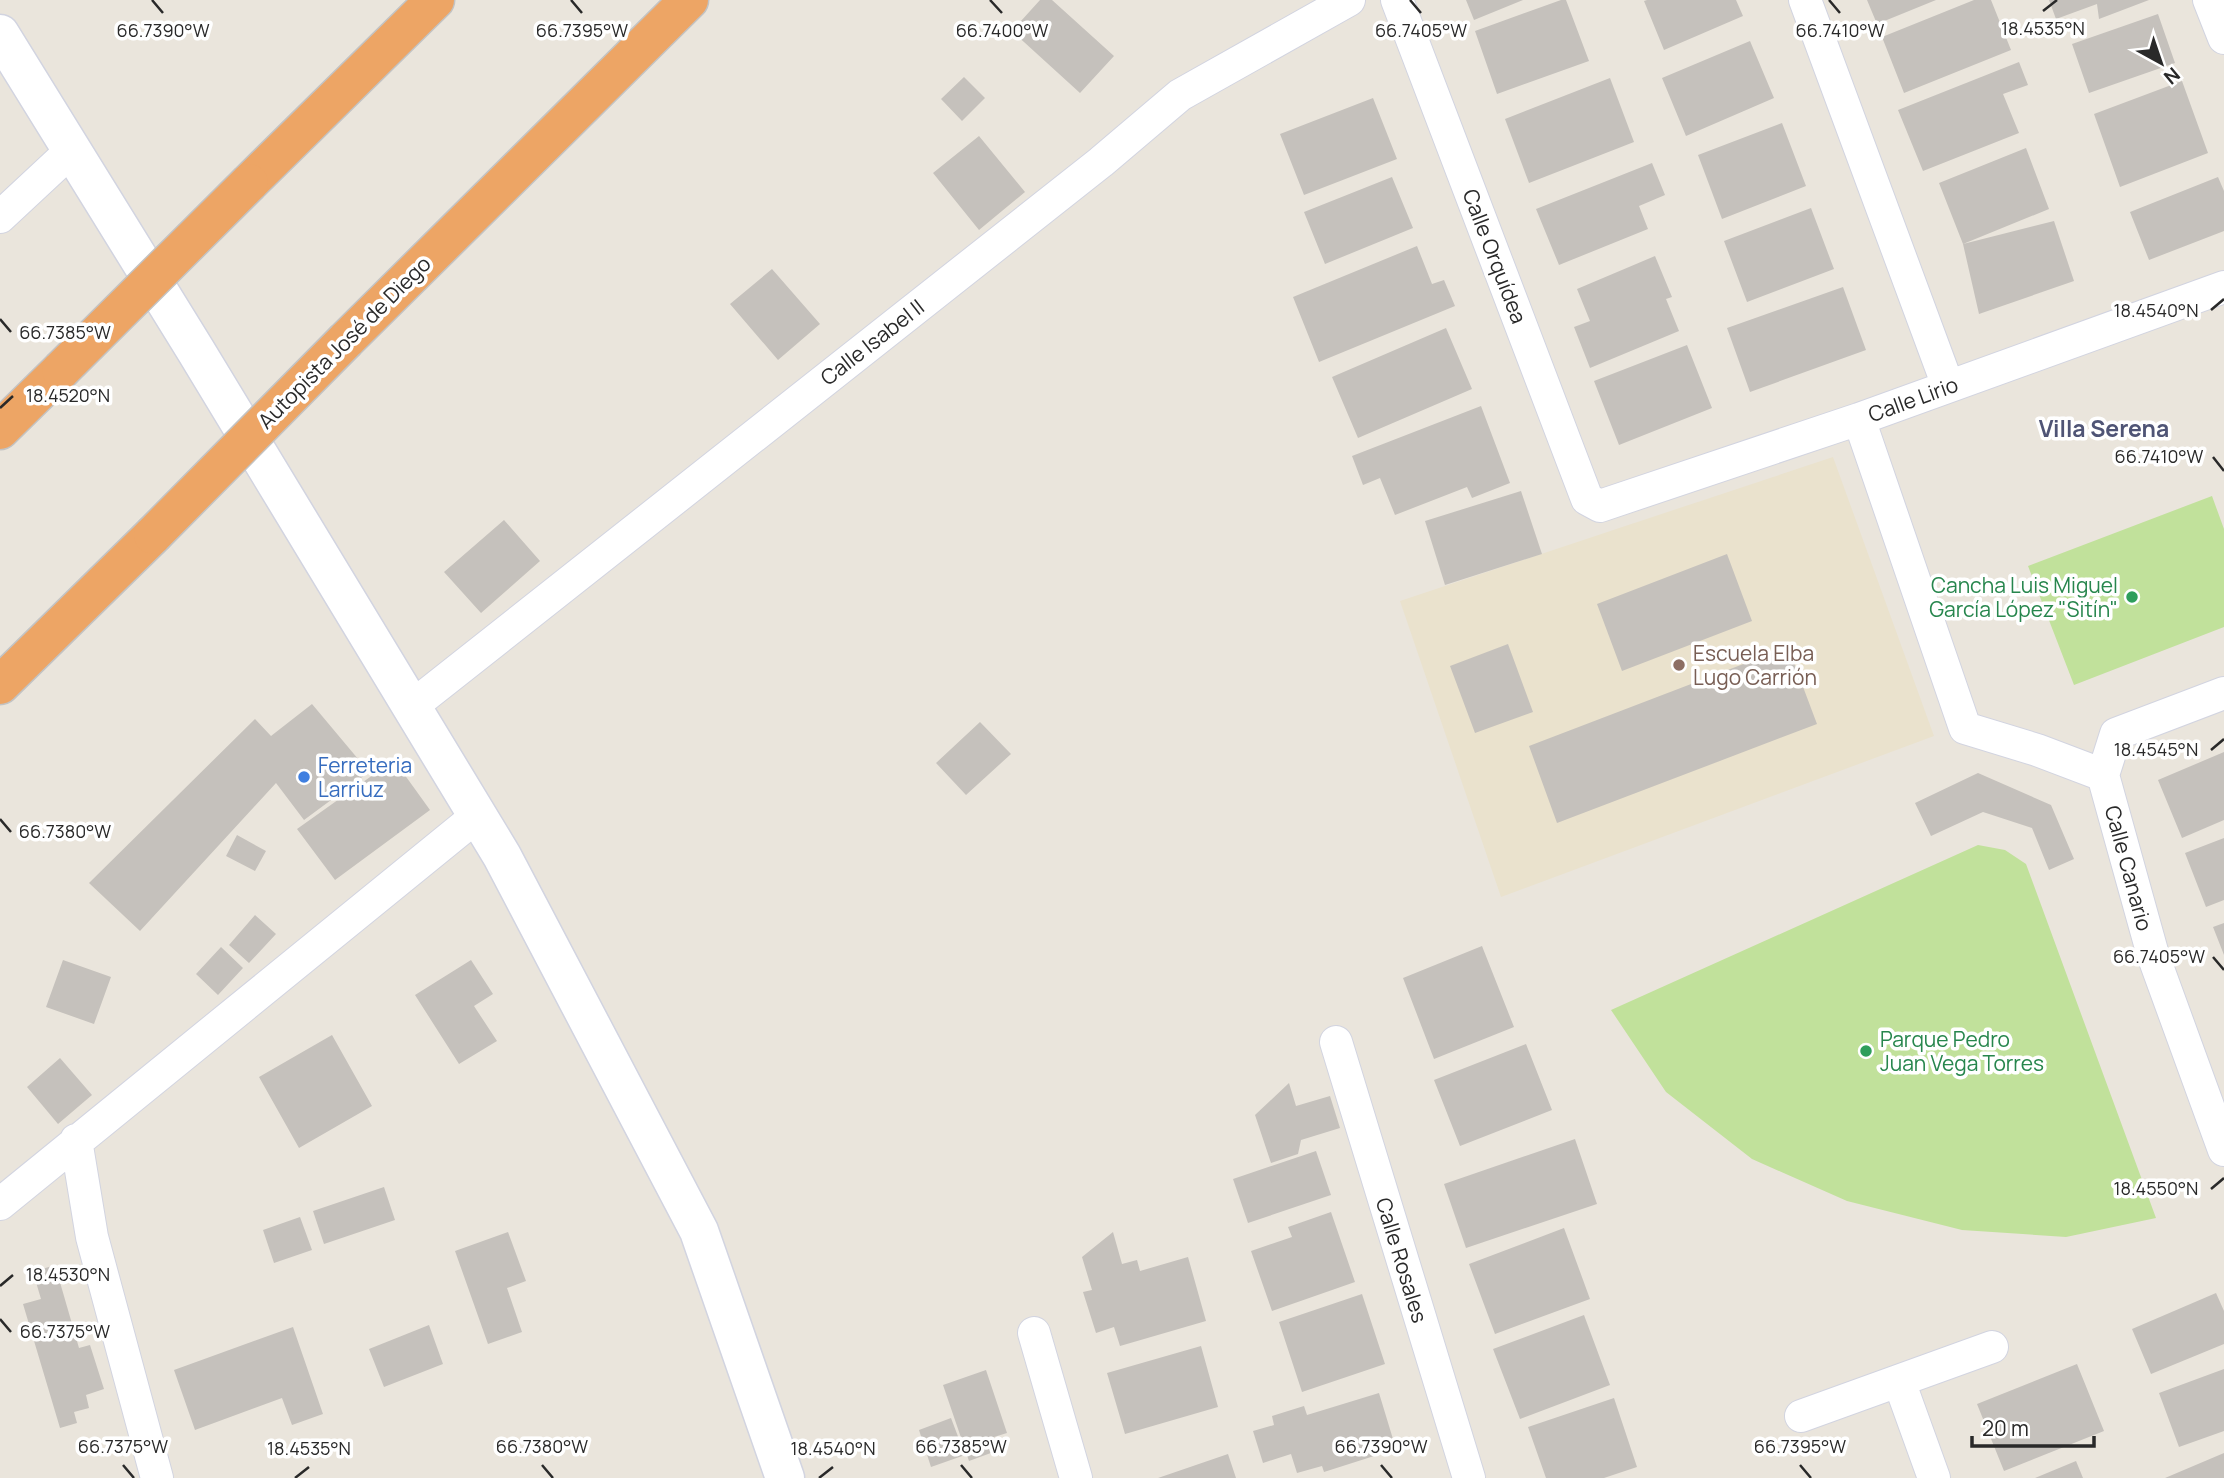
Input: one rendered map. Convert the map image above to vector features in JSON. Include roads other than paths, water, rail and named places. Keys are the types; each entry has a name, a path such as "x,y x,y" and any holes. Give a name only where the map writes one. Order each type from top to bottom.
{"highway":[{"path":"0,430 435,0"},
{"name":"Autopista José de Diego","path":"0,685 689,0"}],"street":[{"name":"Calle Isabel II","path":"411,707 1101,162 1180,95 1349,0"},
{"name":"Calle Orquídea","path":"1397,0 1587,499 1600,506"},
{"path":"1805,0 1948,386"},
{"path":"2209,0 2224,38"},
{"path":"0,34 246,432 508,868 699,1231 785,1478"},
{"path":"0,217 72,150"},
{"name":"Calle Lirio","path":"1600,506 1859,419 2224,287"},
{"path":"1859,419 1965,727 2103,775 2116,734 2224,693"},
{"name":"Calle Canario","path":"2103,775 2153,955 2224,1150"},
{"path":"0,1204 477,816"},
{"name":"Calle Rosales","path":"1335,1042 1469,1478"},
{"path":"76,1140 92,1237 157,1478"},
{"path":"1034,1333 1076,1478"},
{"path":"1801,1416 1992,1347"},
{"path":"1899,1381 1934,1478"}],"place":[{"name":"Cancha Luis Miguel García López \"Sitín\"","path":"2132,597"},
{"name":"Escuela Elba Lugo Carrión","path":"1679,665"},
{"name":"Ferreteria Larriuz","path":"304,777"},
{"name":"Parque Pedro Juan Vega Torres","path":"1866,1051"}],"district":[{"name":"Villa Serena","path":"2104,428"}]}
